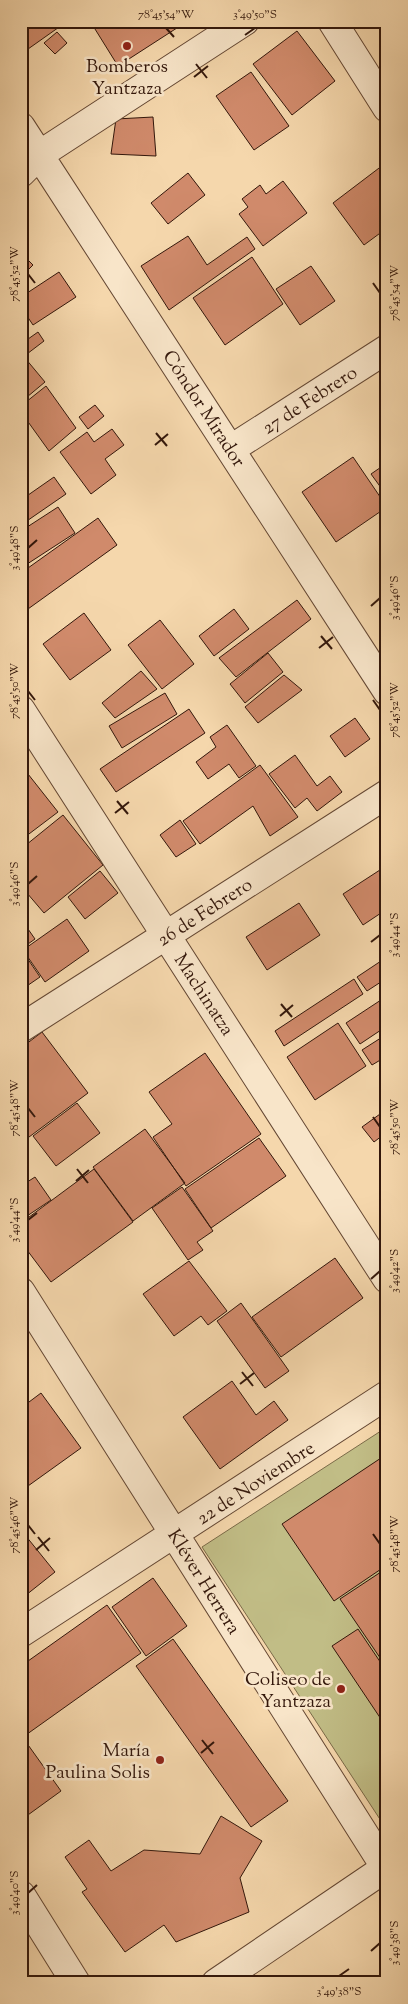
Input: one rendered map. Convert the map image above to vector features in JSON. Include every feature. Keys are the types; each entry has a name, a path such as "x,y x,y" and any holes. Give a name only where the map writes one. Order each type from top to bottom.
{"street":[{"path":"30,164 245,21"},
{"path":"332,21 387,108"},
{"name":"Cóndor Mirador","path":"21,127 30,164 231,449 387,691"},
{"name":"27 de Febrero","path":"231,449 387,349"},
{"name":"Machinatza","path":"21,710 167,934 387,1279"},
{"name":"26 de Febrero","path":"21,1028 387,794"},
{"name":"Kléver Herrera","path":"21,1292 386,1868"},
{"name":"22 de Noviembre","path":"21,1633 176,1534 387,1395"},
{"path":"216,1983 386,1868"},
{"path":"21,1895 76,1983"}],"shaded area":[{"name":"Coliseo de Yantzaza","path":"387,1427 387,1830 202,1547"}],"building":[{"path":"24,21 59,21 62,25 21,54 21,23"},
{"name":"Bomberos Yantzaza","path":"90,21 177,21 180,26 118,66"},
{"path":"297,31 335,81 292,115 253,64"},
{"path":"57,32 67,43 55,54 44,43"},
{"path":"251,72 289,126 254,150 216,96"},
{"path":"153,117 156,156 111,154 116,119"},
{"path":"387,162 387,228 364,245 333,203"},
{"path":"188,173 205,195 168,224 151,203"},
{"path":"283,181 307,213 263,246 239,214 248,207 242,199 260,185 266,194"},
{"path":"188,236 207,265 247,237 255,249 169,310 141,266"},
{"path":"21,253 33,265 21,277"},
{"path":"252,257 283,304 225,345 193,298"},
{"path":"311,266 335,301 300,325 276,289"},
{"path":"59,272 76,297 33,325 21,307 21,297"},
{"path":"38,332 44,341 23,357 21,344"},
{"path":"25,358 45,382 21,402 21,361"},
{"path":"46,386 76,428 49,451 21,412 21,406"},
{"path":"95,405 104,416 88,429 79,417"},
{"path":"112,429 124,445 105,459 116,475 91,494 60,452 87,432 94,442"},
{"path":"353,457 387,507 336,542 302,492"},
{"path":"387,463 387,496 371,474"},
{"path":"54,477 66,494 21,525 21,500"},
{"path":"58,507 75,533 21,568 21,531"},
{"path":"98,518 117,545 21,614 21,573"},
{"path":"297,600 311,619 236,677 219,658"},
{"path":"234,609 249,629 214,656 199,636"},
{"path":"84,613 111,650 70,680 43,644"},
{"path":"160,620 194,664 162,689 128,645"},
{"path":"268,653 283,672 245,703 230,684"},
{"path":"141,671 157,689 115,718 102,703"},
{"path":"284,675 302,690 258,723 245,707"},
{"path":"165,693 177,714 122,748 109,726"},
{"path":"189,709 205,733 116,792 100,769"},
{"path":"355,718 370,739 345,757 330,736"},
{"path":"227,725 256,766 239,778 229,764 208,779 196,762 216,747 210,737"},
{"path":"295,755 317,786 330,776 342,792 317,811 307,798 295,808 269,774"},
{"path":"260,765 298,817 270,836 253,806 200,844 183,821"},
{"path":"28,774 58,812 21,840 21,779"},
{"path":"63,815 103,865 44,913 21,886 21,849"},
{"path":"180,820 196,844 176,857 160,835"},
{"path":"383,868 387,873 387,909 363,925 343,894"},
{"path":"100,871 118,893 85,919 68,897"},
{"path":"299,903 320,935 267,970 246,937"},
{"path":"21,919 35,939 21,949"},
{"path":"67,919 89,951 45,982 23,950"},
{"path":"21,949 40,977 21,990"},
{"path":"387,957 387,978 367,991 357,977"},
{"path":"354,979 363,994 284,1046 275,1031"},
{"path":"384,998 387,1002 387,1026 360,1044 346,1023"},
{"path":"338,1023 366,1066 315,1100 287,1057"},
{"path":"42,1032 88,1093 21,1143 21,1048"},
{"path":"387,1034 387,1056 372,1065 362,1050"},
{"path":"205,1053 261,1134 186,1186 153,1137 172,1124 149,1092"},
{"path":"77,1103 100,1133 56,1166 33,1136"},
{"path":"387,1109 387,1132 374,1142 362,1127"},
{"path":"145,1129 185,1183 133,1221 93,1167"},
{"path":"259,1138 286,1176 211,1228 185,1189"},
{"path":"94,1169 133,1222 51,1282 21,1242 21,1223"},
{"path":"35,1177 51,1200 21,1220 21,1186"},
{"path":"182,1187 213,1231 197,1242 203,1250 188,1260 152,1208"},
{"path":"335,1258 363,1298 281,1357 252,1317"},
{"path":"189,1261 227,1311 208,1325 201,1316 174,1336 143,1294"},
{"path":"241,1303 289,1371 265,1388 217,1321"},
{"path":"232,1381 256,1415 274,1401 288,1420 220,1469 183,1417"},
{"path":"41,1393 81,1448 21,1491 21,1408"},
{"path":"387,1454 387,1565 334,1601 282,1524"},
{"path":"21,1530 55,1572 21,1599"},
{"path":"387,1568 387,1668 340,1599"},
{"path":"153,1578 187,1626 146,1656 112,1607"},
{"path":"107,1605 141,1653 23,1737 21,1734 21,1666"},
{"path":"358,1629 387,1672 387,1728 332,1646"},
{"path":"173,1639 288,1801 251,1827 136,1666"},
{"path":"21,1735 61,1791 21,1820"},
{"path":"221,1816 262,1841 240,1878 249,1912 176,1942 164,1925 125,1952 82,1892 87,1889 65,1857 89,1840 111,1871 144,1850 200,1854"}],"place":[{"name":"Bomberos Yantzaza","path":"127,46"},
{"name":"Coliseo de Yantzaza","path":"341,1689"},
{"name":"María Paulina Solis","path":"160,1760"}]}
